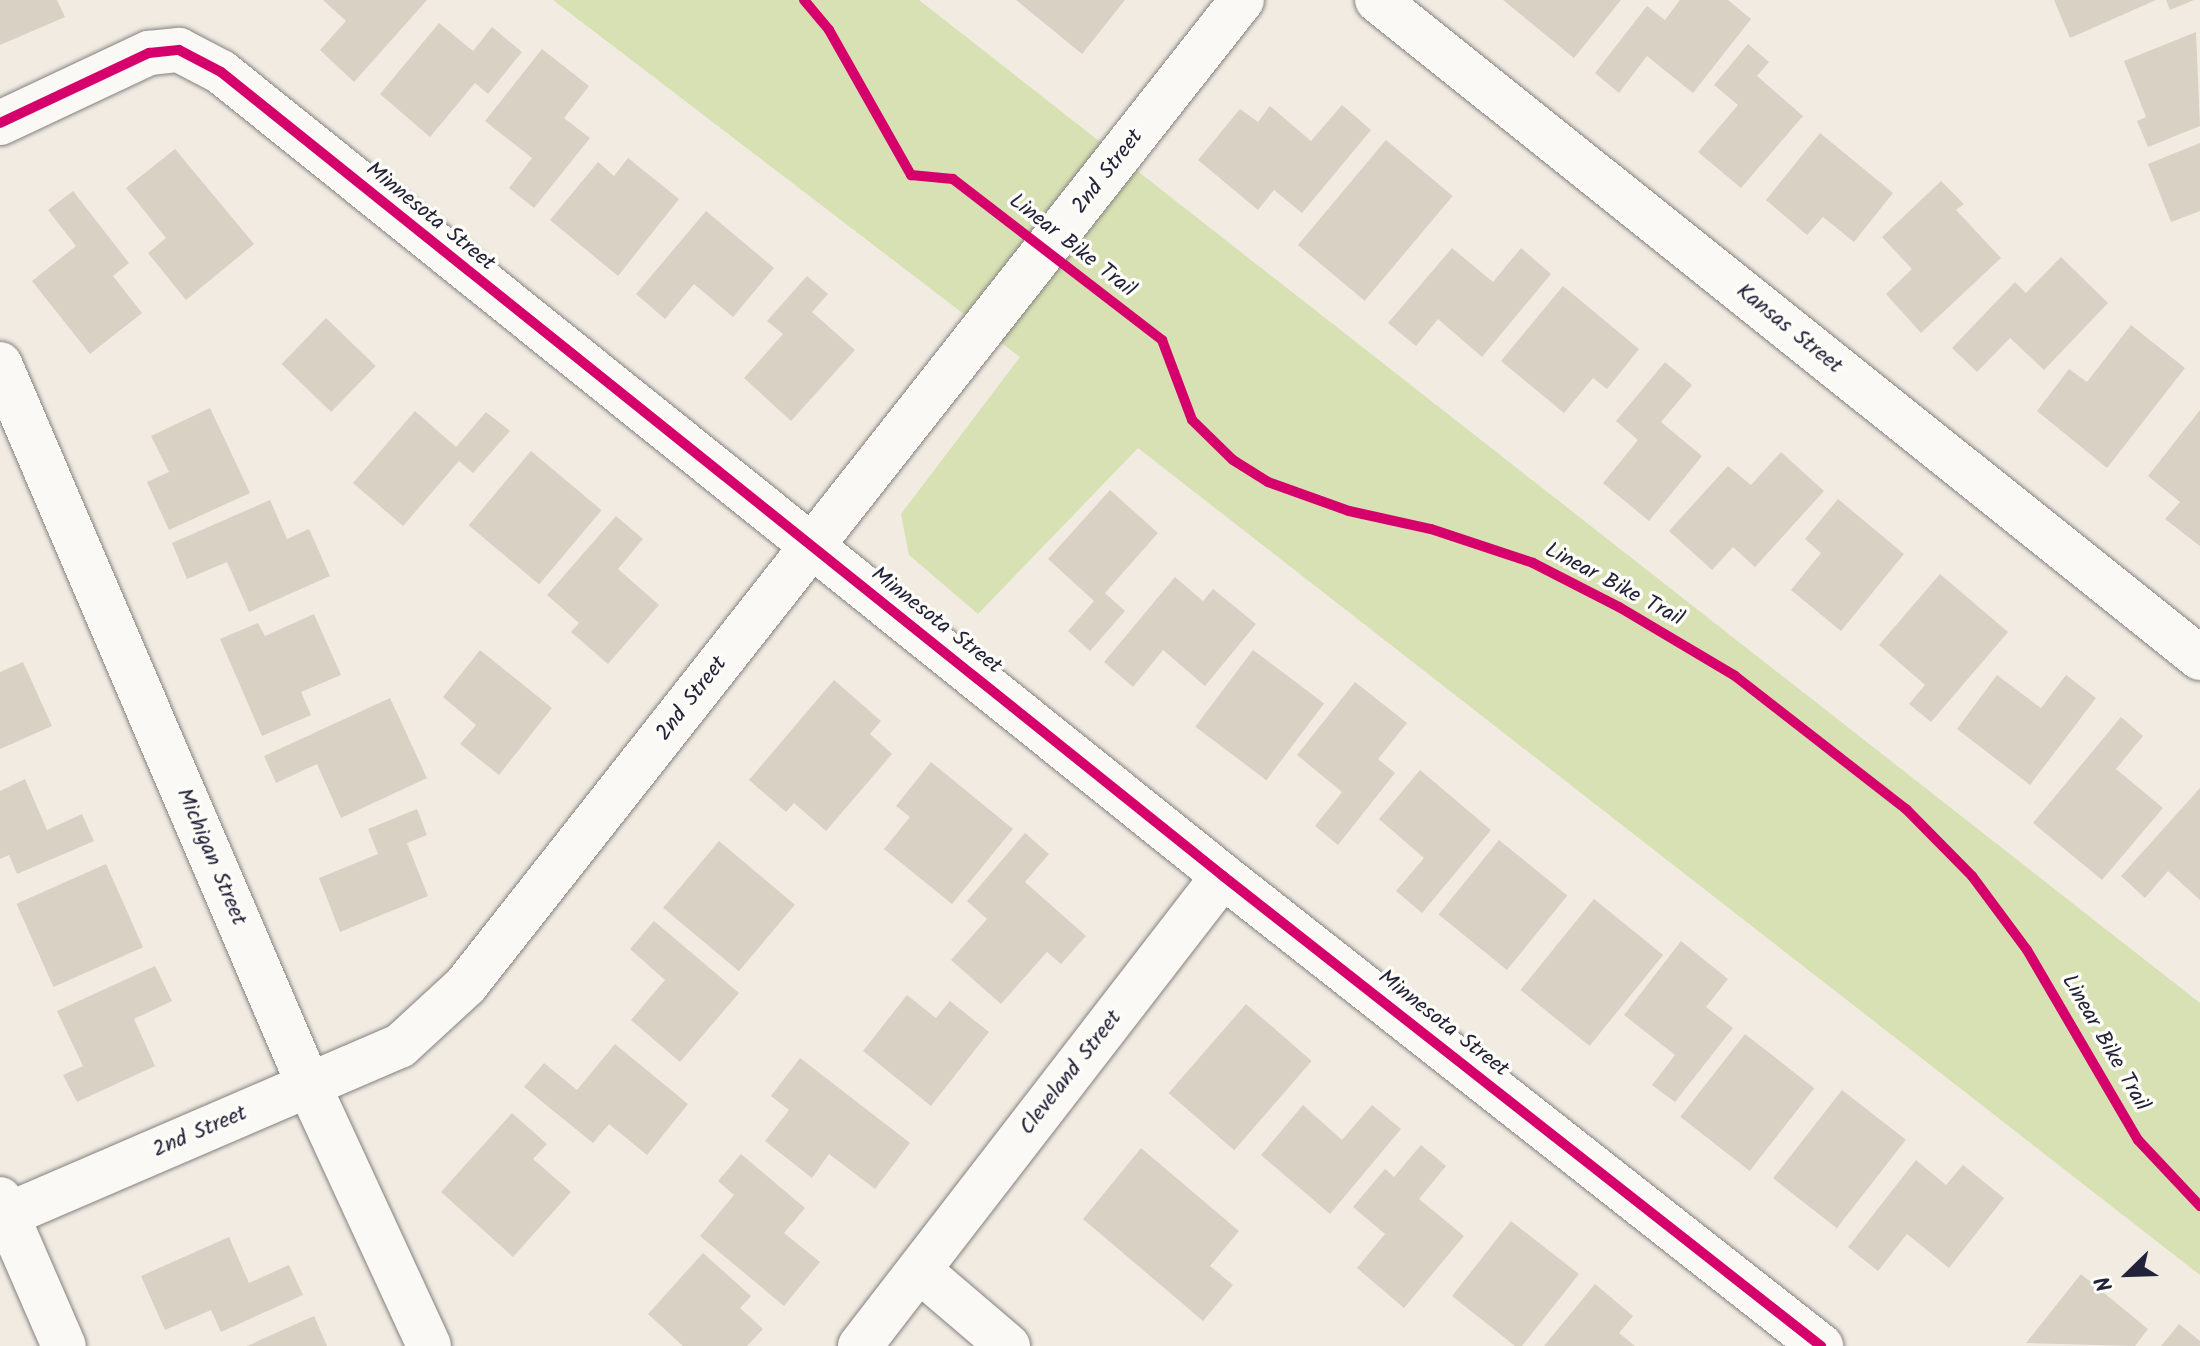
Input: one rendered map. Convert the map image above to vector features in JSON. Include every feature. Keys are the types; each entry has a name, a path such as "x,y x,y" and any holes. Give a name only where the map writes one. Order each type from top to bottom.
{"street":[{"name":"2nd Street","path":"2,1211 400,1046 466,985 1242,0"},
{"name":"Kansas Street","path":"1377,0 2200,658"},
{"name":"Minnesota Street","path":"0,123 149,53 179,50 221,72 1223,876 1821,1346"},
{"name":"Michigan Street","path":"0,364 309,1086 429,1346"},
{"name":"Cleveland Street","path":"860,1346 1223,876"},
{"path":"2,1211 64,1346"},
{"path":"919,1270 1008,1346"}],"green space":[{"path":"553,0 919,0 2200,1003 2200,1275 1138,448 978,614 909,555 901,514 1020,357"}],"building":[{"path":"0,0 57,0 65,17 0,45"},
{"path":"323,0 427,0 354,82 320,50 346,21"},
{"path":"1016,0 1125,0 1082,54"},
{"path":"1503,0 1621,0 1574,58"},
{"path":"1680,0 1728,0 1751,19 1693,93 1647,56 1619,93 1595,73 1647,6 1665,20"},
{"path":"2054,0 2156,0 2070,38"},
{"path":"2166,0 2194,0 2170,10"},
{"path":"439,23 473,51 492,27 522,52 488,94 475,83 430,137 380,94"},
{"path":"2196,32 2200,126 2148,147 2137,121 2146,117 2124,61"},
{"path":"1748,44 1769,62 1757,76 1803,116 1741,188 1698,152 1738,105 1714,85"},
{"path":"542,49 589,86 564,118 590,138 534,208 509,188 532,158 485,121"},
{"path":"1342,105 1371,130 1302,213 1274,190 1258,210 1198,160 1240,109 1258,122 1270,106 1311,141"},
{"path":"1820,133 1893,193 1854,242 1823,217 1807,235 1766,200"},
{"path":"1386,140 1453,196 1365,301 1298,245"},
{"path":"2200,143 2200,211 2171,222 2148,164"},
{"path":"175,149 254,244 186,300 148,253 166,238 126,188"},
{"path":"628,158 679,199 618,276 550,220 598,162 614,176"},
{"path":"1941,181 1964,204 1956,210 2001,258 1921,333 1886,294 1912,269 1882,237"},
{"path":"73,191 129,263 113,276 142,313 90,354 32,281 76,246 48,210"},
{"path":"706,211 774,268 733,317 694,284 665,319 636,294"},
{"path":"1452,248 1493,282 1521,248 1551,274 1482,357 1438,319 1416,346 1388,323"},
{"path":"2061,257 2108,303 2044,370 2010,338 1977,372 1952,348 2015,282 2026,293"},
{"path":"807,276 828,294 812,312 855,350 791,421 744,378 783,334 767,321"},
{"path":"1563,286 1639,349 1607,389 1593,378 1564,413 1501,361"},
{"path":"326,318 376,366 331,412 282,364"},
{"path":"2131,325 2185,368 2107,468 2037,411 2069,369 2087,382"},
{"path":"1665,362 1692,385 1661,422 1702,456 1649,521 1603,483 1638,440 1616,421"},
{"path":"210,408 250,493 169,530 147,482 169,472 151,436"},
{"path":"2200,410 2200,546 2165,519 2180,502 2148,476"},
{"path":"415,411 456,447 486,412 510,431 473,473 459,461 403,526 353,483"},
{"path":"531,451 601,510 539,584 469,525"},
{"path":"1781,452 1824,491 1755,567 1733,547 1712,570 1669,531 1728,466 1751,485"},
{"path":"1110,490 1158,533 1105,593 1125,611 1090,651 1068,631 1094,601 1048,559"},
{"path":"1838,499 1904,554 1841,631 1791,590 1821,553 1805,539"},
{"path":"270,500 287,539 309,529 330,576 249,612 227,562 187,579 172,543"},
{"path":"616,516 643,539 618,569 659,605 608,664 571,632 579,623 547,595"},
{"path":"1940,574 2008,632 1931,722 1909,704 1925,685 1879,645"},
{"path":"1175,577 1203,601 1213,589 1256,624 1205,686 1163,650 1133,687 1104,662"},
{"path":"314,614 341,675 301,692 311,715 262,736 220,639 258,623 265,636"},
{"path":"480,650 552,708 499,775 460,744 476,725 443,697"},
{"path":"1253,650 1324,704 1266,780 1195,727"},
{"path":"23,662 52,726 0,749 0,672"},
{"path":"1997,675 2041,708 2066,675 2096,698 2030,785 1957,729"},
{"path":"834,680 881,721 870,734 892,754 826,831 794,803 786,812 749,780"},
{"path":"1355,682 1407,723 1378,759 1395,773 1338,845 1315,826 1342,792 1297,755"},
{"path":"390,698 427,778 341,818 317,764 276,783 264,756"},
{"path":"2121,717 2143,736 2116,769 2163,808 2102,880 2033,823"},
{"path":"931,762 1013,829 952,904 884,849 910,817 896,806"},
{"path":"1420,770 1491,830 1422,913 1396,891 1424,858 1379,819"},
{"path":"25,779 47,830 82,814 94,841 17,874 9,855 0,859 0,791"},
{"path":"2200,788 2200,900 2168,871 2145,898 2121,876"},
{"path":"417,809 427,835 407,843 428,896 340,932 319,878 378,854 368,829"},
{"path":"1025,833 1049,854 1025,882 1086,936 1061,964 1047,952 1001,1004 951,960 987,919 967,901"},
{"path":"1499,840 1567,895 1507,970 1439,915"},
{"path":"719,841 795,905 739,971 663,908"},
{"path":"106,864 143,947 53,987 16,904"},
{"path":"1594,899 1663,955 1590,1046 1520,990"},
{"path":"654,921 739,993 680,1062 631,1020 665,980 630,949"},
{"path":"1681,941 1728,979 1706,1007 1733,1028 1675,1102 1652,1085 1675,1055 1624,1015"},
{"path":"155,966 172,1001 134,1019 155,1066 77,1102 63,1075 83,1066 57,1011"},
{"path":"907,995 936,1018 950,1001 989,1032 931,1106 863,1051"},
{"path":"1246,1004 1312,1061 1234,1150 1169,1093"},
{"path":"1745,1034 1814,1088 1750,1171 1680,1117"},
{"path":"615,1044 688,1104 647,1155 609,1124 593,1143 524,1087 544,1063 577,1090"},
{"path":"800,1058 910,1143 875,1189 829,1154 812,1178 765,1141 789,1110 771,1096"},
{"path":"1842,1090 1906,1140 1837,1228 1773,1178"},
{"path":"1303,1105 1342,1140 1372,1105 1401,1129 1330,1214 1261,1155"},
{"path":"512,1113 547,1144 533,1159 571,1192 513,1257 441,1192"},
{"path":"1421,1145 1446,1166 1419,1199 1464,1236 1404,1308 1357,1268 1385,1234 1353,1207 1385,1169 1394,1177"},
{"path":"1141,1148 1239,1231 1210,1266 1233,1285 1203,1321 1083,1219"},
{"path":"741,1154 805,1208 784,1233 820,1262 784,1306 700,1236 734,1195 718,1181"},
{"path":"1916,1160 1946,1185 1963,1165 2004,1198 1949,1268 1907,1234 1878,1271 1848,1247"},
{"path":"1511,1221 1579,1274 1522,1346 1515,1346 1452,1296"},
{"path":"229,1237 249,1283 289,1265 303,1295 221,1332 211,1310 165,1330 141,1276"},
{"path":"703,1253 751,1296 740,1308 763,1329 747,1346 683,1346 648,1314"},
{"path":"2081,1274 2148,1329 2135,1346 2026,1343"},
{"path":"1595,1284 1633,1316 1619,1333 1635,1346 1544,1346"},
{"path":"314,1316 327,1346 247,1346"},
{"path":"2179,1324 2200,1341 2200,1346 2161,1346"}],"cycle path":[{"name":"Linear Bike Trail","path":"804,0 829,30 911,175 953,179 1162,340 1192,420 1233,460 1268,482 1349,511 1431,529 1533,563 1619,607 1735,676 1906,809 1972,876 2027,950 2138,1140 2200,1206"},
{"path":"0,123 149,53 179,50 221,72 1223,876 1821,1346"}]}
